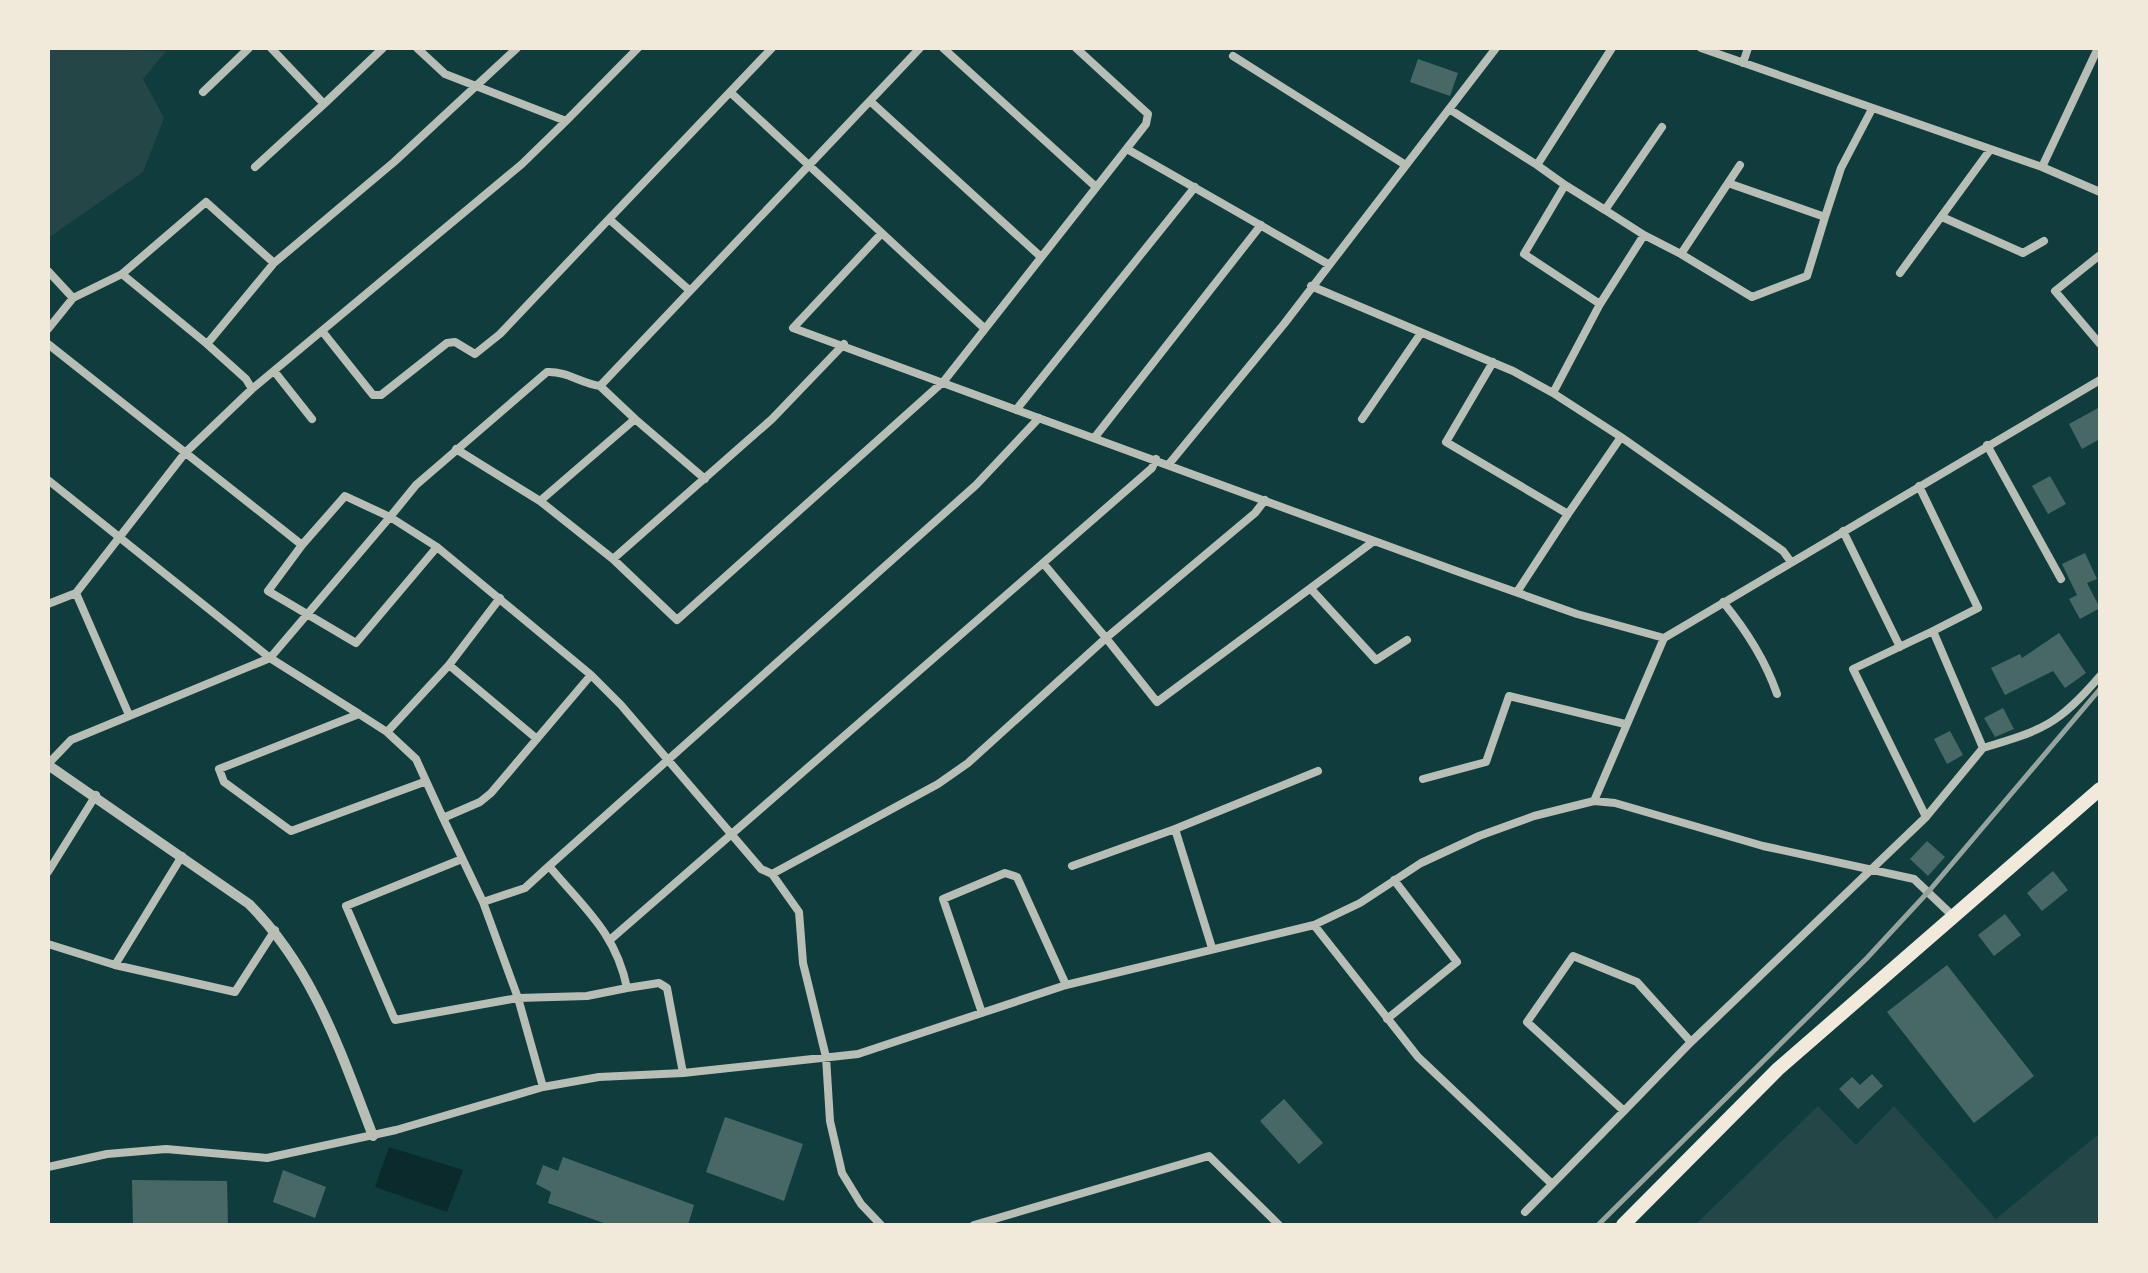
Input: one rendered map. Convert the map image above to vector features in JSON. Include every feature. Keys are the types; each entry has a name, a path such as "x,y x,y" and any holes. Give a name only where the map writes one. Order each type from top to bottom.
{"highway":[{"path":"1623,1225 1778,1069 2100,789"}],"street":[{"path":"203,92 249,48"},
{"path":"271,48 324,104"},
{"path":"255,167 383,48"},
{"path":"417,48 445,74 566,121"},
{"path":"207,344 274,263 478,87 517,48"},
{"path":"50,599 76,593 185,453 252,389 522,164 638,48"},
{"path":"322,331 373,395 381,395 447,343 455,342 475,354 500,334 772,48"},
{"path":"600,386 920,48"},
{"path":"943,48 1096,187"},
{"path":"456,449 540,501 613,559 677,620 944,381 1146,124 1148,114 1076,48"},
{"path":"1169,464 1496,48"},
{"path":"1537,165 1612,48"},
{"path":"1701,48 2042,167 2100,192"},
{"path":"1743,63 1748,48"},
{"path":"2042,167 2098,48"},
{"path":"1233,56 1404,164"},
{"path":"730,92 984,328"},
{"path":"870,101 1041,257"},
{"path":"1449,109 1644,235 1752,297 1807,276 1841,168 1872,109"},
{"path":"1605,210 1662,127"},
{"path":"1127,149 1328,264"},
{"path":"1900,273 1990,150"},
{"path":"1681,254 1740,165"},
{"path":"1728,183 1825,217"},
{"path":"1565,185 1524,254 1600,304"},
{"path":"1016,410 1195,187"},
{"path":"48,329 73,298 122,274 206,202 274,263"},
{"path":"1942,217 2023,253 2044,241"},
{"path":"609,219 689,290"},
{"path":"1095,437 1261,225"},
{"path":"881,234 793,328 844,344 1016,410 1517,592 1664,638"},
{"path":"1553,393 1600,304 1644,235"},
{"path":"2100,255 2055,291 2100,344"},
{"path":"48,271 73,298"},
{"path":"122,274 207,344 246,379 252,389"},
{"path":"1311,286 1493,362 1553,393 1783,551 1791,562"},
{"path":"1362,419 1421,333"},
{"path":"48,344 302,545"},
{"path":"613,559 772,419 844,344"},
{"path":"1493,362 1446,442 1568,514"},
{"path":"274,371 312,419"},
{"path":"373,1136 338,1046 302,970 275,930 249,904 96,795 48,765 71,740 270,658 416,485 547,372 562,371 587,384 600,386 705,479"},
{"path":"1594,801 1664,638 2100,380"},
{"path":"483,902 525,888 976,485 1039,418"},
{"path":"540,501 635,419"},
{"path":"1517,592 1621,437"},
{"path":"1987,445 2061,579"},
{"path":"611,939 733,836 1152,468 1156,459"},
{"path":"48,480 270,658 387,732 416,759 424,782 483,902 518,998 543,1087"},
{"path":"1919,486 1978,608 1853,669 1926,817"},
{"path":"437,547 356,643 307,617 268,591 302,545 345,496 390,517 437,547 591,675 621,705 667,763 761,869 772,874 799,912 803,963 826,1057 830,1121 842,1173 861,1204 881,1225"},
{"path":"772,874 938,784 968,763 1106,638 1255,513 1265,500"},
{"path":"1843,531 1900,647"},
{"path":"1043,563 1157,702 1374,541"},
{"path":"1311,589 1376,660 1407,640"},
{"path":"76,593 129,715"},
{"path":"387,732 449,665 500,598"},
{"path":"1723,602 1744,628 1770,673 1777,694"},
{"path":"1933,631 1983,748"},
{"path":"449,665 537,739"},
{"path":"443,818 480,802 491,793 591,675"},
{"path":"1525,1212 1691,1042 1926,817 1983,748 2038,732 2065,713 2100,676"},
{"path":"1423,779 1486,762 1509,696 1625,724"},
{"path":"359,714 219,769 224,782 291,831 424,782"},
{"path":"1072,866 1175,829 1318,771"},
{"path":"48,872 96,795"},
{"path":"48,1167 107,1154 166,1149 267,1158 373,1136 543,1087 615,1075 683,1073 858,1054 1066,985 1314,925 1360,903 1421,863 1479,836 1534,816 1594,801 1615,803 1763,846 1914,879 1954,917"},
{"path":"1175,829 1212,948"},
{"path":"115,965 182,856"},
{"path":"462,859 346,906 395,1020 518,998 587,996 659,983 667,988 683,1073"},
{"path":"549,866 611,939 621,957 627,988"},
{"path":"982,1013 943,899 1005,873 1017,877 1066,985"},
{"path":"1387,1019 1457,962 1394,880"},
{"path":"1314,925 1418,1057 1551,1183"},
{"path":"48,944 115,965 235,992 275,930"},
{"path":"1624,1111 1527,1022 1573,956 1637,982 1691,1042"},
{"path":"974,1225 1209,1156 1279,1225"}],"shaded area":[{"path":"48,48 166,51 143,79 164,118 143,172 51,236 48,233"},
{"path":"1818,1106 1856,1145 1894,1106 1996,1219 2100,1133 2100,1225 1695,1225"},
{"path":"389,1147 463,1170 447,1212 375,1187"}],"building":[{"path":"1418,59 1458,73 1450,96 1410,82"},
{"path":"2100,407 2100,439 2082,449 2069,424"},
{"path":"2050,476 2066,504 2048,514 2032,486"},
{"path":"2085,553 2097,579 2087,583 2100,608 2080,619 2069,599 2077,595 2062,564"},
{"path":"2059,633 2086,673 2065,688 2053,671 2005,695 1991,668 2020,654 2022,658"},
{"path":"2003,708 2014,729 1995,737 1984,718"},
{"path":"1950,731 1963,755 1947,764 1934,739"},
{"path":"1927,841 1945,857 1928,876 1910,859"},
{"path":"2053,871 2068,890 2042,911 2027,893"},
{"path":"2005,914 2021,935 1994,956 1978,935"},
{"path":"1947,965 2034,1076 1974,1123 1887,1012"},
{"path":"1872,1074 1883,1086 1858,1109 1839,1089 1852,1077 1860,1085"},
{"path":"1284,1099 1323,1143 1299,1164 1260,1121"},
{"path":"725,1117 803,1144 784,1201 706,1172"},
{"path":"563,1157 694,1205 688,1225 609,1225 548,1203 551,1192 536,1184 543,1165 558,1171"},
{"path":"283,1170 326,1187 315,1218 273,1202"},
{"path":"132,1180 227,1181 228,1225 133,1225"}],"railway":[{"path":"1598,1225 1867,958 1929,891 2100,689"}]}
